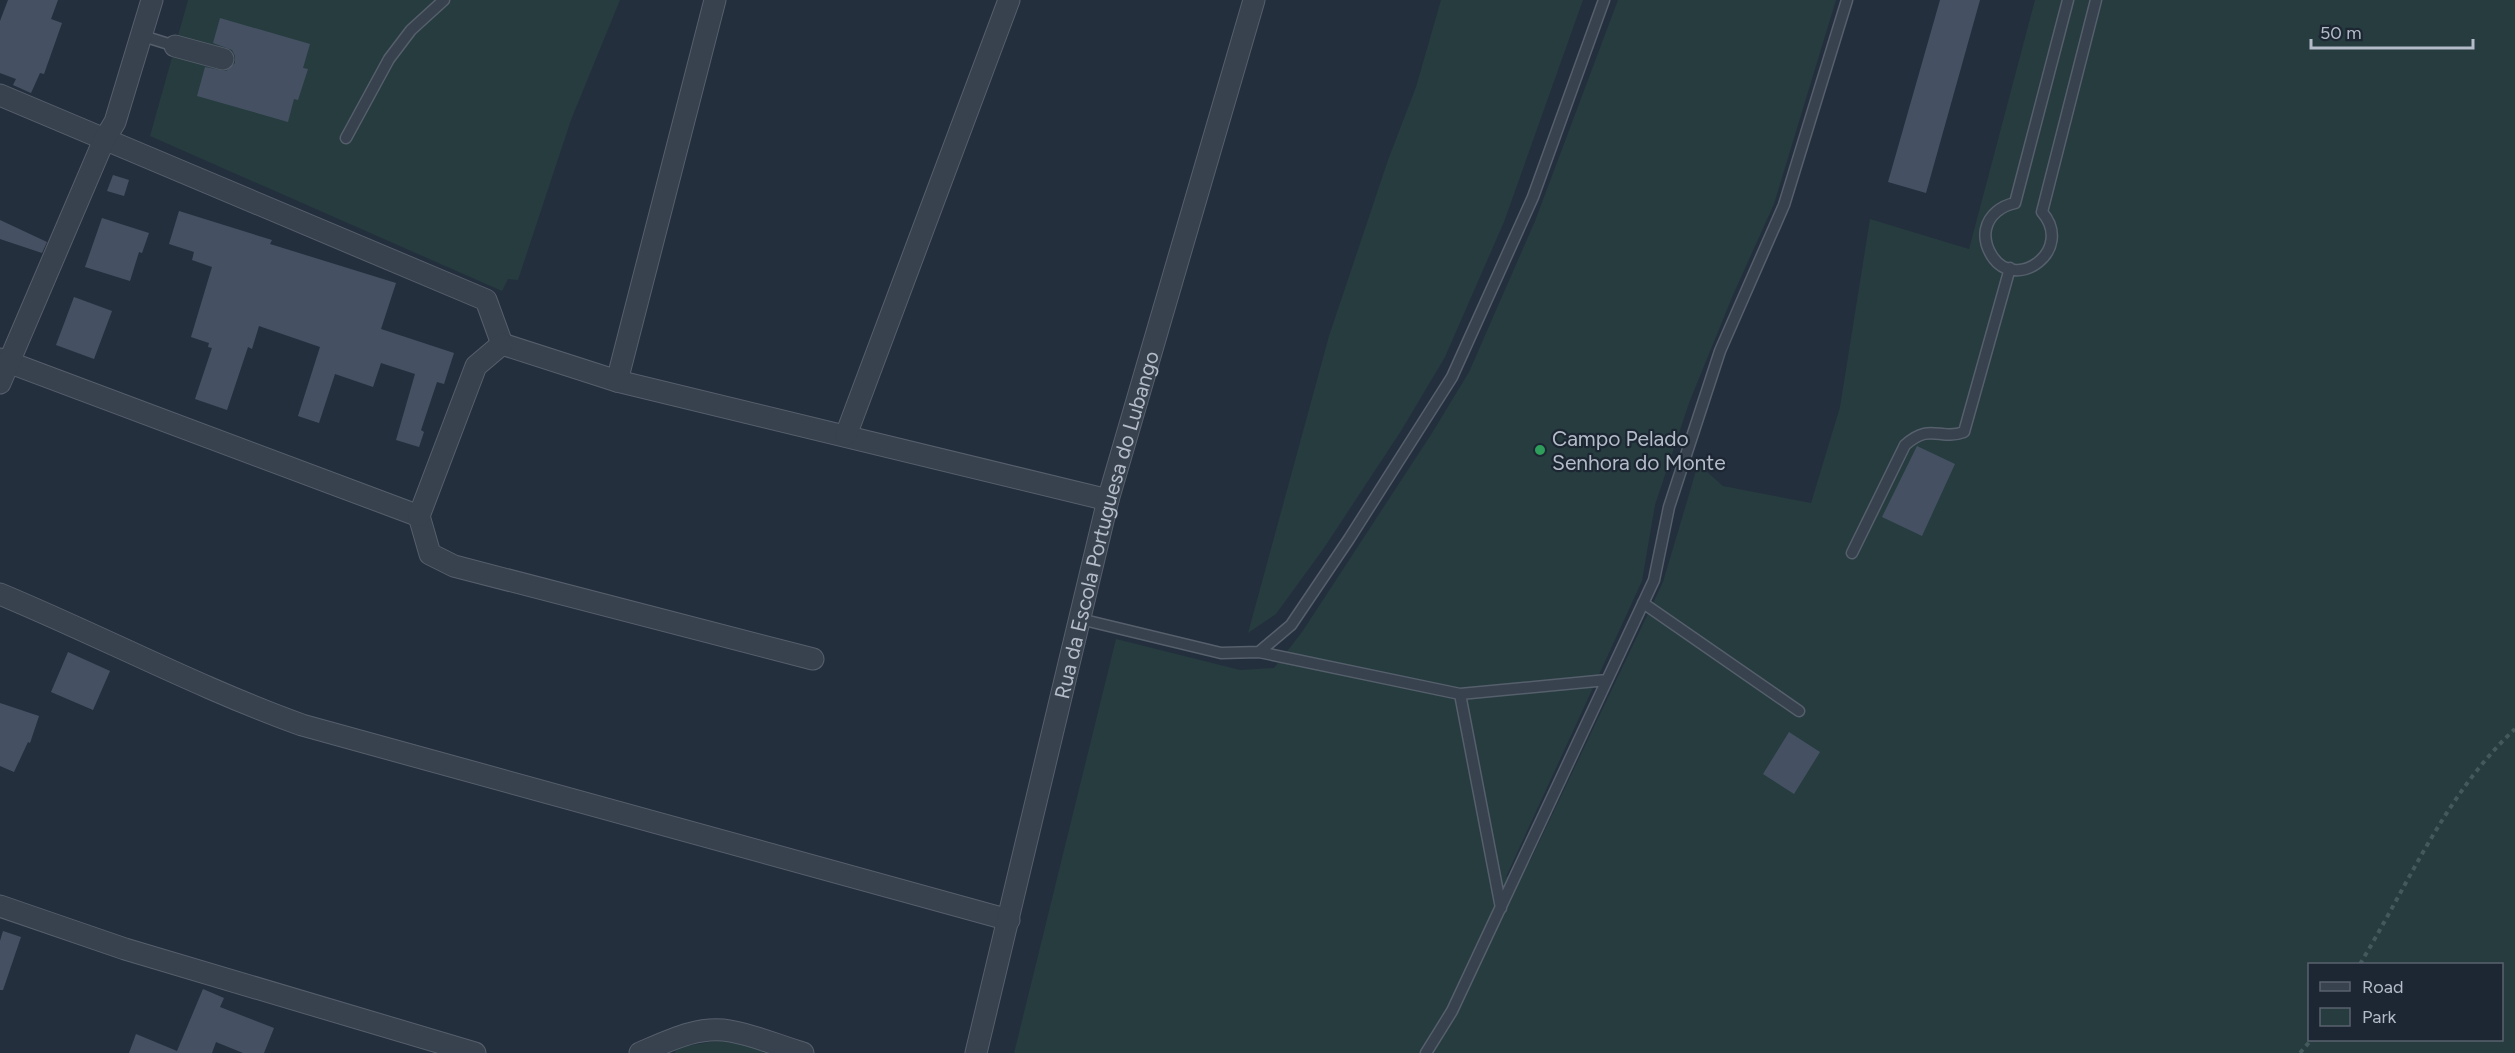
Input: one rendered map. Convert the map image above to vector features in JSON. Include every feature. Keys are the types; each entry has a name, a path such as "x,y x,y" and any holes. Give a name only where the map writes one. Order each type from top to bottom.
{"street":[{"path":"0,383 4,361 104,140 115,122 143,36 152,0"},
{"path":"618,381 715,0"},
{"path":"846,435 1008,0"},
{"name":"Rua da Escola Portuguesa do Lubango","path":"976,1053 1108,501 1254,0"},
{"path":"175,46 223,59"},
{"path":"0,95 486,300 502,344"},
{"path":"502,344 618,381 1108,501"},
{"path":"502,344 476,366 419,516 430,554 454,567 813,659"},
{"path":"4,361 419,516"},
{"path":"0,594 75,625 254,708 302,725 1009,920"},
{"path":"0,906 125,949 475,1053"},
{"path":"640,1053 675,1038 705,1030 729,1030 802,1053"}],"lane":[{"path":"346,138 389,59 411,30 444,0"},
{"path":"1258,652 1291,625 1452,377 1533,197 1605,0"},
{"path":"1426,1053 1452,1011 1654,580 1669,507 1720,351 1784,204 1847,0"},
{"path":"2068,0 2015,202 1998,210 1990,218 1986,229 1989,250 1995,259 2010,268 2025,269 2035,265 2044,259 2050,249 2051,227 2042,212 2096,0"},
{"path":"143,36 175,46"},
{"path":"1852,553 1905,445 1917,434 1935,432 1955,435 1964,432 2010,268"},
{"path":"1643,603 1799,711"},
{"path":"1080,619 1221,653 1258,652 1460,694 1608,680"},
{"path":"1460,694 1501,909"}],"path":[{"path":"2361,963 2438,828 2472,778 2515,729"},
{"path":"2300,1053 2310,1041"}],"green space":[{"path":"188,0 620,0 571,120 518,280 508,279 502,291 150,136"},
{"path":"1441,0 1583,0 1504,222 1445,357 1401,431 1324,548 1276,614 1248,633 1329,336 1388,160 1416,87"},
{"path":"1618,0 1836,0 1774,204 1733,295 1689,403 1655,505 1642,581 1506,877 1530,861 1663,582 1698,464 1723,486 1811,503 1840,407 1870,219 1969,249 2035,0 2515,0 2515,1053 1014,1053 1116,639 1240,670 1274,668 1302,632 1432,433 1469,372 1535,221"},
{"path":"727,1039 775,1053 675,1053 676,1048"}],"building":[{"path":"8,0 58,0 51,19 62,23 44,74 40,73 31,93 13,85 16,79 0,73 0,21"},
{"path":"1940,0 1980,0 1926,193 1888,182"},
{"path":"220,18 310,44 303,68 308,69 298,100 294,99 288,122 197,96 205,67 226,71 235,63 232,50 213,43"},
{"path":"113,175 129,180 124,196 107,191"},
{"path":"179,211 272,240 270,244 396,283 381,329 454,353 444,384 437,382 421,430 424,432 419,447 396,440 415,374 381,363 373,387 335,374 319,423 298,416 320,347 259,326 252,349 248,347 227,410 195,399 212,348 208,347 209,343 191,337 212,267 192,260 194,252 169,244"},
{"path":"102,218 149,233 142,253 139,252 130,281 85,267"},
{"path":"0,220 47,242 42,253 0,239"},
{"path":"74,297 112,311 94,359 56,345"},
{"path":"1917,446 1955,464 1922,536 1882,517"},
{"path":"68,652 110,671 93,710 51,692"},
{"path":"0,703 39,716 30,743 28,742 14,772 0,766"},
{"path":"1789,732 1820,752 1794,794 1763,774"},
{"path":"3,931 21,937 3,990 0,990 0,941"},
{"path":"203,989 224,998 220,1007 274,1028 264,1053 243,1053 216,1042 212,1053 129,1053 136,1034 177,1051"}],"place":[{"name":"Campo Pelado Senhora do Monte","path":"1540,450"}]}
